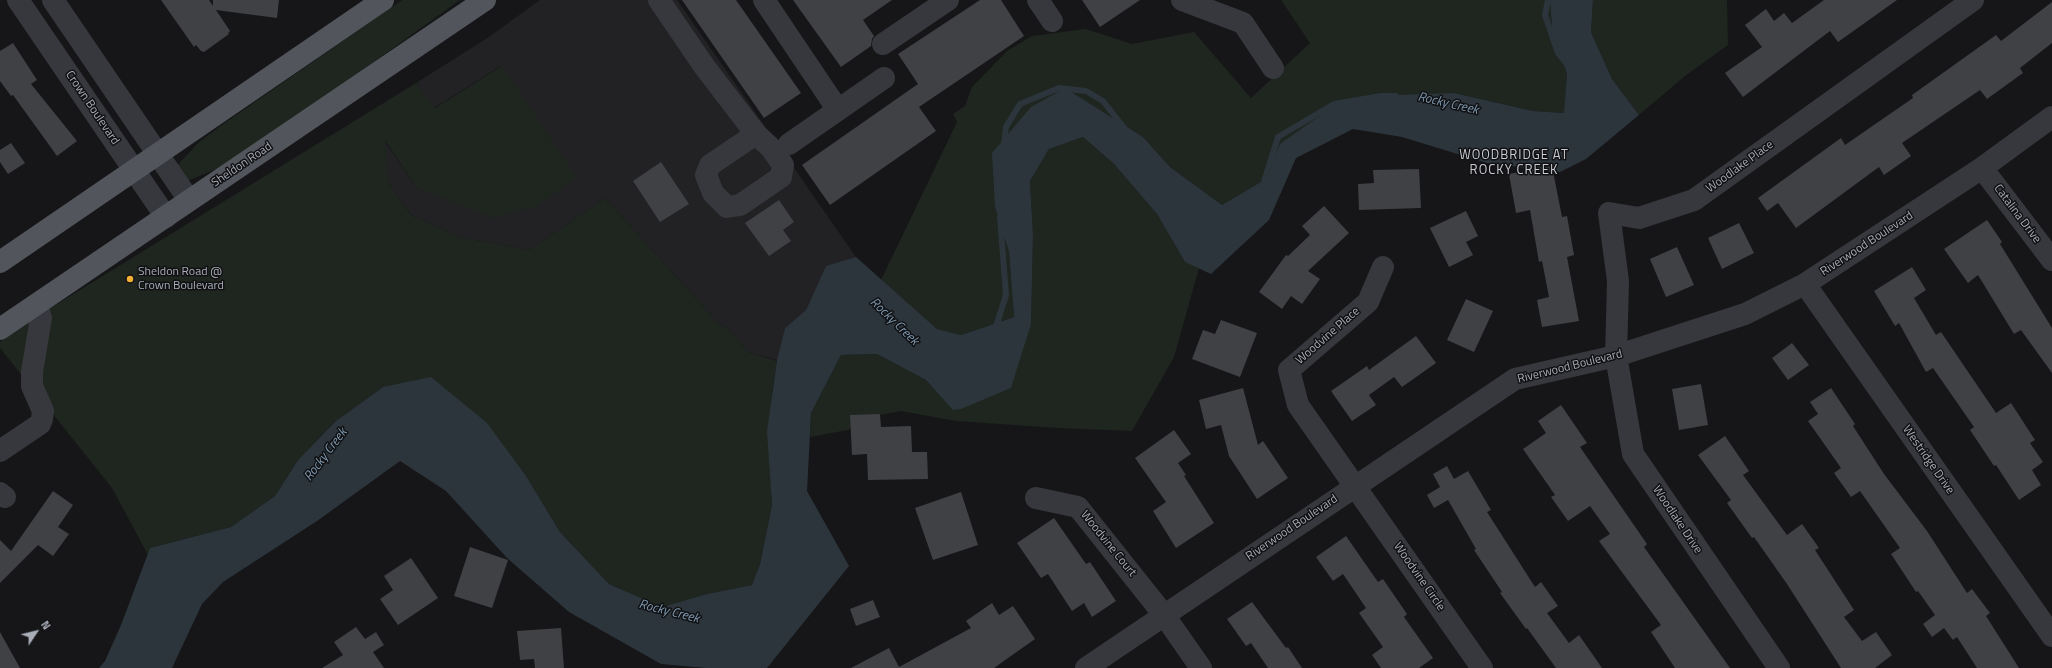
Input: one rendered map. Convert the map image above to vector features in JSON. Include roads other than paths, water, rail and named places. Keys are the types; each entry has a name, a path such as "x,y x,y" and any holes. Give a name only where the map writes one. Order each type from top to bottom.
{"main road":[{"path":"0,262 383,0"},
{"name":"Sheldon Road","path":"0,330 485,0"}],"street":[{"name":"Crown Boulevard","path":"18,0 166,217"},
{"path":"53,0 189,200"},
{"path":"660,0 704,66 756,134"},
{"path":"764,0 838,110"},
{"path":"882,44 948,0"},
{"path":"1038,0 1052,21"},
{"path":"1182,0 1243,22 1273,68"},
{"name":"Woodlake Place","path":"1616,356 1618,281 1609,214 1639,218 1694,200 1973,0"},
{"path":"789,144 884,78"},
{"name":"Riverwood Boulevard","path":"1086,668 1164,614 1515,379 1616,356 1745,314 1805,284 1982,168 2052,117"},
{"name":"Catalina Drive","path":"1982,168 2052,260"},
{"name":"Woodvine Place","path":"1355,486 1298,405 1289,370 1368,302 1383,267"},
{"name":"Westridge Drive","path":"1805,284 2052,636"},
{"path":"0,451 40,424 42,411 32,386 32,372 41,318 37,305"},
{"name":"Woodlake Drive","path":"1616,356 1634,454 1779,668"},
{"name":"Woodvine Circle","path":"1355,486 1482,668"},
{"name":"Woodvine Court","path":"1036,498 1078,507 1164,614"},
{"path":"1164,614 1201,668"}],"water":[{"path":"1550,0 1593,0 1591,32 1612,79 1639,115 1586,159 1560,172 1487,163 1402,137 1353,129 1296,158 1269,220 1211,274 1185,262 1157,214 1114,164 1083,137 1049,149 1030,181 1033,235 1031,324 1011,388 961,409 953,410 926,380 877,354 841,355 811,413 807,491 849,566 767,668 706,668 661,664 569,612 507,558 446,491 400,461 317,521 223,582 202,604 172,668 99,668 105,661 121,625 150,548 231,527 275,496 298,460 336,421 383,387 431,377 487,423 526,476 560,532 609,584 662,607 707,594 752,585 760,564 772,505 767,431 777,360 785,328 806,310 826,266 856,257 937,329 961,335 1014,317 1009,252 995,207 992,153 1031,107 1065,88 1143,137 1170,167 1222,205 1264,180 1280,144 1332,107 1372,96 1454,93 1533,111 1564,113 1567,74 1552,29"}],"waterway":[{"name":"Rocky Creek","path":"1548,0 1545,15 1558,53 1566,63"},
{"name":"Rocky Creek","path":"1004,144 1006,127 1020,104 1059,88 1086,91 1103,101 1125,129"},
{"name":"Rocky Creek","path":"1263,185 1278,137 1334,104 1381,96 1396,96"},
{"name":"Rocky Creek","path":"995,330 1006,295 1000,217"}],"place":[{"name":"Sheldon Road @ Crown Boulevard","path":"130,279"}],"district":[{"name":"WOODBRIDGE AT ROCKY CREEK","path":"1514,164"}]}
